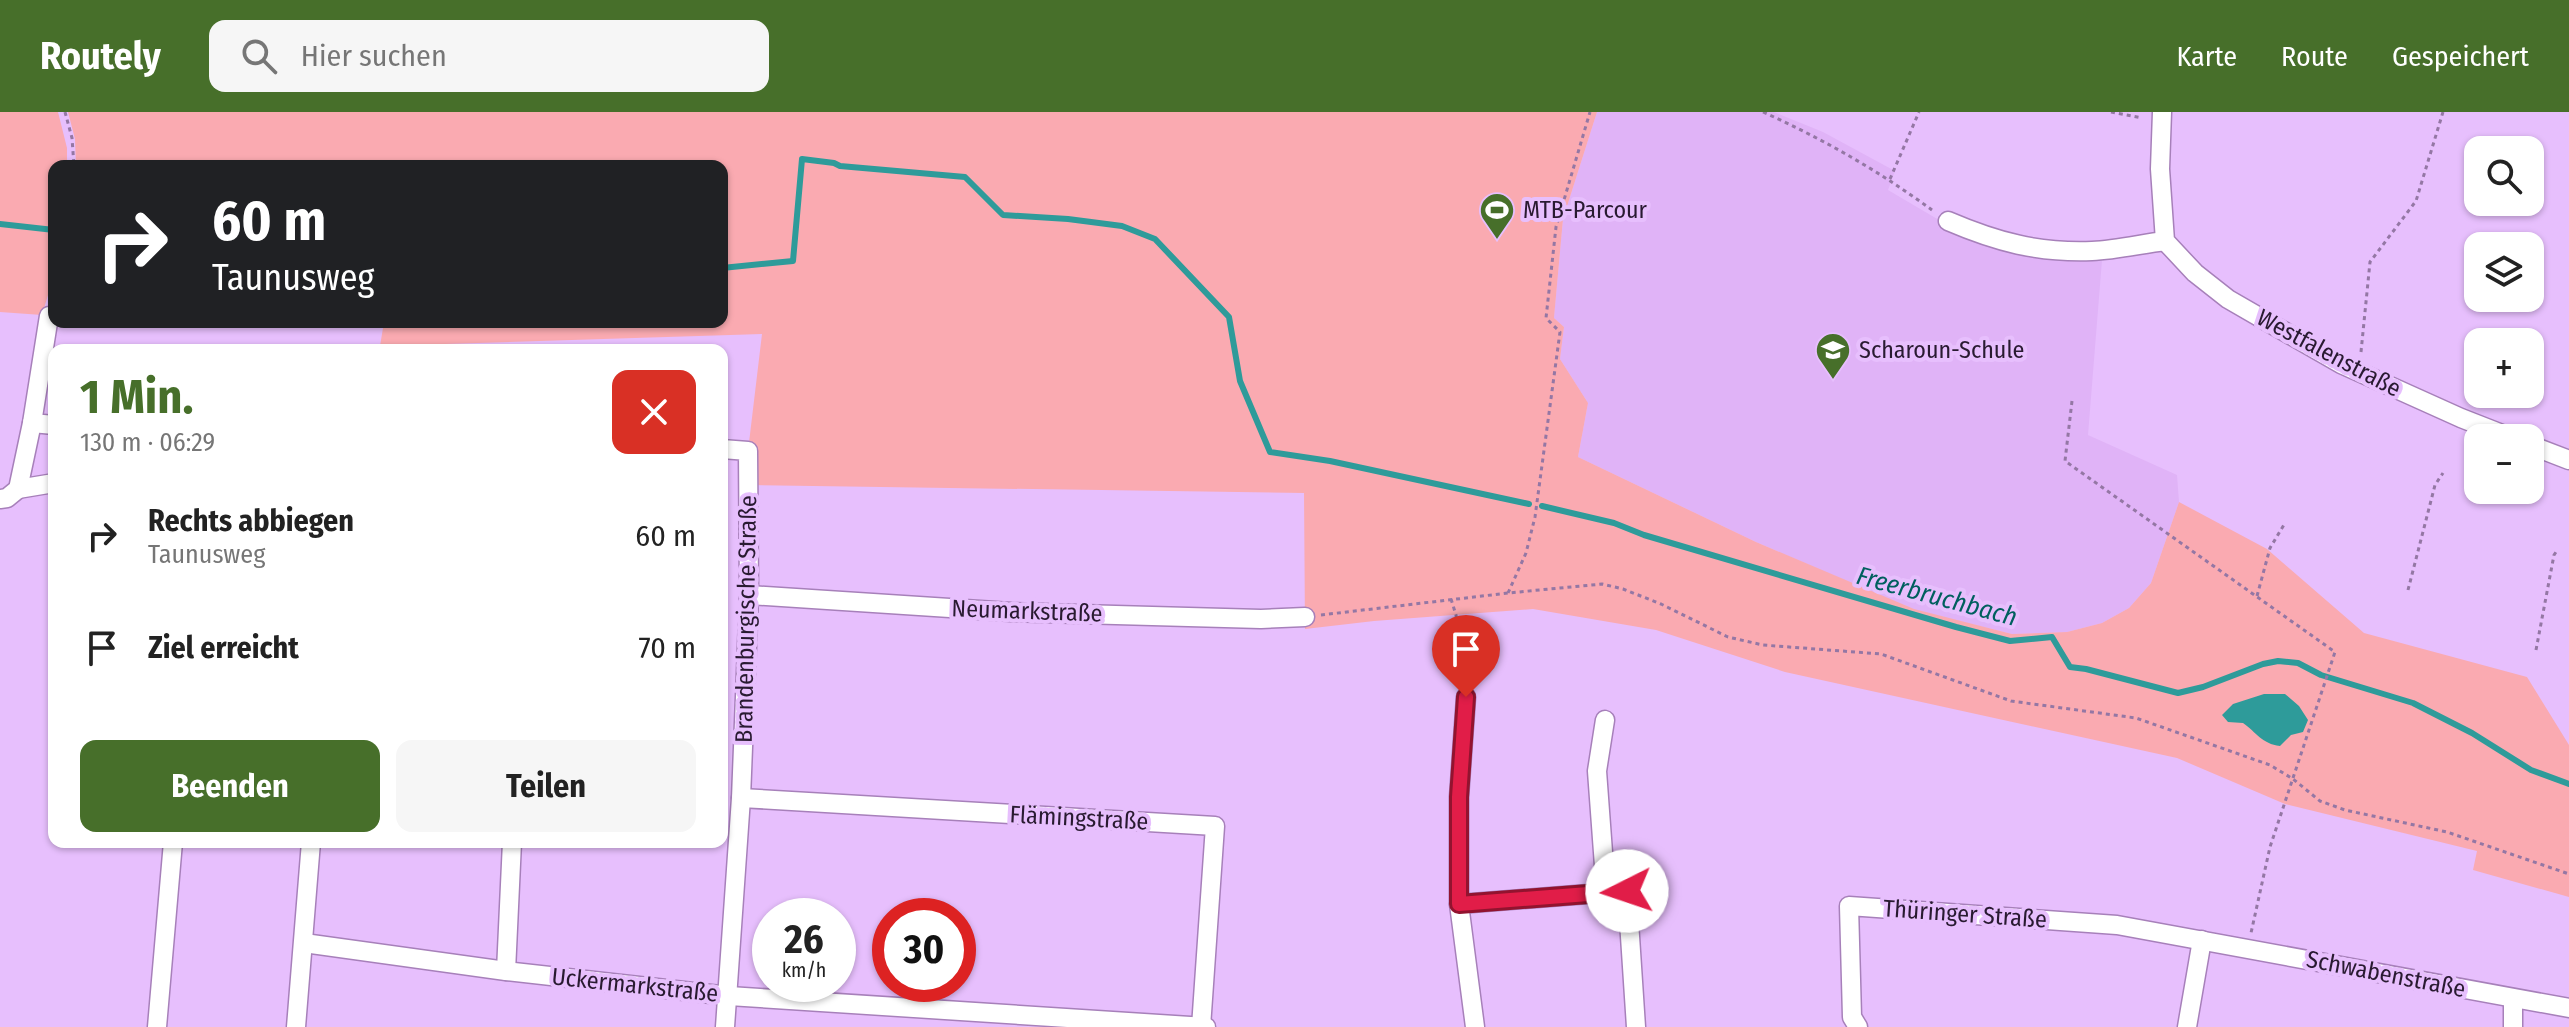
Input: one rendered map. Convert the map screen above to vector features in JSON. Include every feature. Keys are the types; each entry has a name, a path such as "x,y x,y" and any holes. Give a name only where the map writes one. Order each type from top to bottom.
{"street":[{"path":"1948,221 1988,239 2037,249 2093,251 2165,241 2160,169 2162,117"},
{"name":"Westfalenstraße","path":"2165,241 2195,273 2228,299 2352,369 2476,424"},
{"path":"18,489 48,322"},
{"path":"32,423 48,424"},
{"name":"Brandenburgische Straße","path":"725,1027 741,798 749,595 748,451 728,449"},
{"path":"2544,450 2569,460"},
{"path":"0,499 7,498 18,489 48,484"},
{"name":"Neumarkstraße","path":"749,595 1011,612 1261,619 1305,617"},
{"path":"1466,697 1459,797 1459,904 1475,1027"},
{"path":"1605,720 1597,771 1606,893"},
{"name":"Flämingstraße","path":"741,798 1215,826 1203,1027"},
{"path":"157,1027 172,848"},
{"path":"296,1027 311,848"},
{"path":"506,971 512,848"},
{"path":"1459,904 1627,891 1636,1027"},
{"name":"Thüringer Straße","path":"1858,1027 1852,1017 1849,906 2117,925 2202,940"},
{"path":"2187,1027 2202,940"},
{"name":"Schwabenstraße","path":"2202,940 2569,1008"},
{"name":"Uckermarkstraße","path":"304,943 506,971 729,996 1203,1027"},
{"path":"2513,999 2513,1027"}],"path":[{"path":"65,112 74,160"},
{"path":"1508,593 1526,553 1535,517 1560,332 1546,318 1556,227 1590,112"},
{"path":"1763,112 1818,137 1890,179 1948,221"},
{"path":"1890,179 1919,112"},
{"path":"2111,112 2162,117"},
{"path":"2352,369 2361,356 2370,262 2416,201 2443,112"},
{"path":"2072,401 2065,461 2335,652 2270,847 2248,948"},
{"path":"2408,590 2435,485 2443,473"},
{"path":"2257,596 2270,548 2285,523"},
{"path":"2536,650 2556,552"},
{"path":"1305,617 1602,584 1661,604 1728,637 1763,645 1881,654 2011,701 2136,718 2270,765 2320,801 2345,810 2447,832 2569,874"},
{"path":"1451,599 1456,615 1466,697"}],"shaded area":[{"path":"0,112 58,112 67,160 48,160 48,295 42,315 0,312"},
{"path":"68,112 1597,112 1563,219 1554,318 1564,327 1560,359 1588,403 1578,457 1756,542 1914,609 2012,634 2067,632 2102,623 2129,608 2151,583 2179,502 2267,549 2364,633 2527,677 2569,745 2569,897 2473,870 2477,851 2285,804 2177,758 1785,672 1656,630 1533,609 1305,629 1304,493 748,485 748,451 762,334 380,344 383,328 728,328 728,160 76,160 75,139"},
{"name":"Scharoun-Schule","path":"1597,112 1774,112 1823,132 1895,171 1888,190 1956,230 2015,254 2102,260 2088,435 2177,475 2179,502 2151,583 2129,608 2102,623 2067,632 2012,634 1914,610 1756,542 1578,457 1588,403 1560,359 1564,327 1554,318 1563,219"},
{"path":"2264,694 2285,694 2299,706 2308,720 2303,732 2291,735 2280,746 2274,745 2243,723 2228,722 2222,715 2233,704"}],"waterway":[{"name":"Freerbruchbach","path":"728,267 793,261 802,159 840,166 965,177 1003,215 1122,226 1155,239 1229,317 1240,381 1270,452 1330,461 1529,504"},
{"name":"Freerbruchbach","path":"0,224 48,229"},
{"name":"Freerbruchbach","path":"1542,506 1614,523 1644,535 2010,641 2052,637 2070,667 2178,693 2263,664 2278,661 2298,663 2321,675 2413,703 2472,733 2531,770 2569,784"}],"place":[{"name":"MTB-Parcour","path":"1497,241"},
{"name":"Scharoun-Schule","path":"1833,381"}],"route":[{"path":"1466,697 1459,797 1459,904 1627,891"}]}
